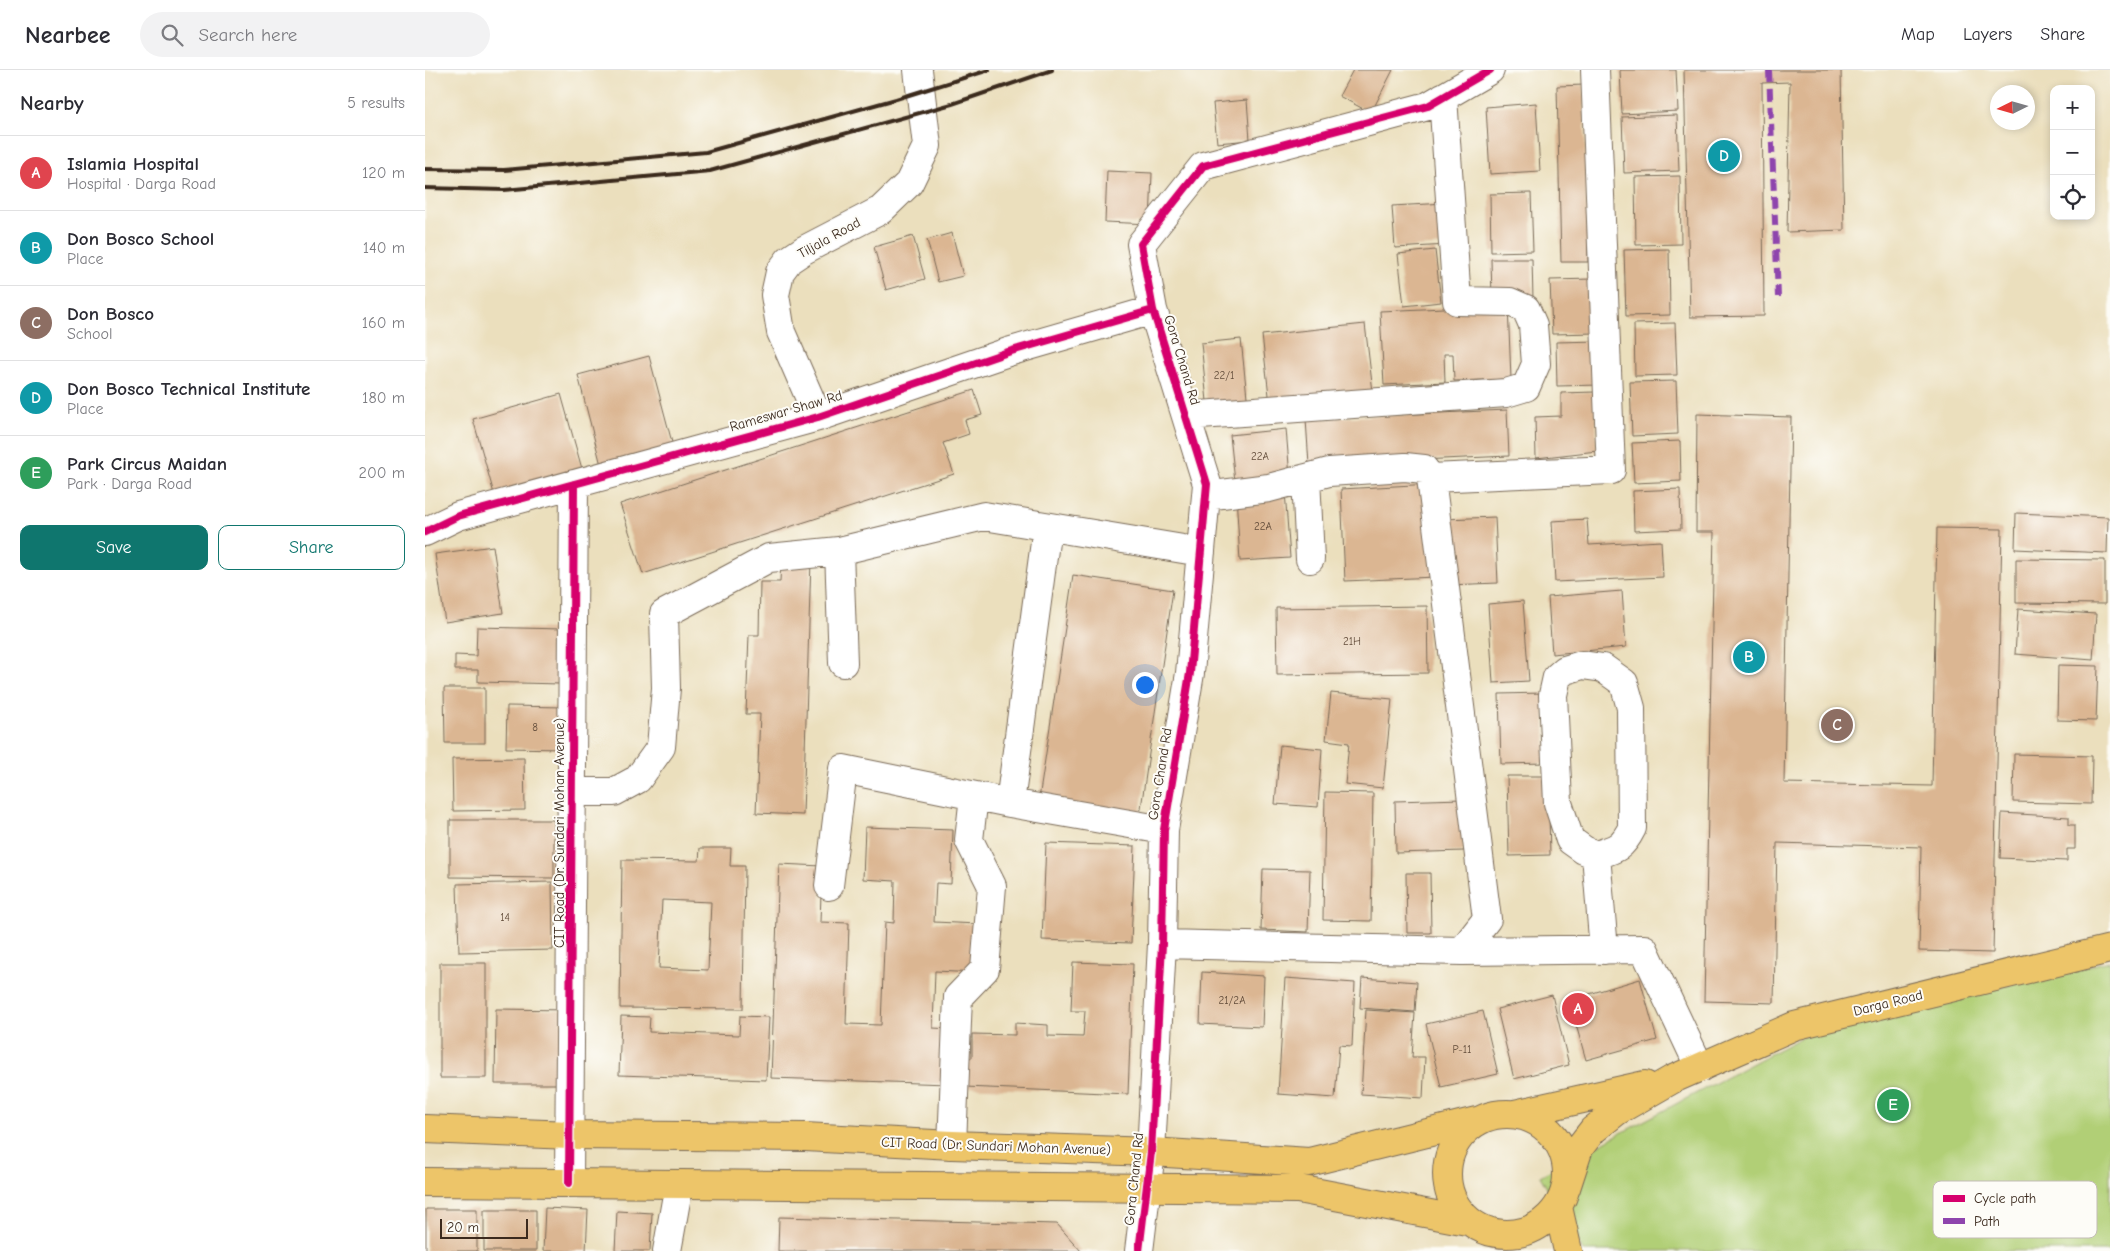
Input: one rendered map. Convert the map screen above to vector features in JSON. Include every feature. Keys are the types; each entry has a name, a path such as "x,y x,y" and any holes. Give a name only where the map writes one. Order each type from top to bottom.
{"main road":[{"name":"Darga Road","path":"1562,1197 1579,1148 1593,1130 1617,1111 1673,1079 1795,1026 2110,949"},
{"name":"Darga Road","path":"1515,1114 1673,1079"},
{"path":"1501,1251 1454,1205 1446,1183 1447,1162 1452,1147 1464,1130 1476,1122 1496,1114 1515,1114 1535,1120 1552,1133 1560,1145 1567,1165 1562,1197 1568,1251"},
{"name":"CIT Road (Dr. Sundari Mohan Avenue)","path":"425,1129 570,1135 805,1137 952,1145 1151,1152 1309,1162 1476,1122"},
{"path":"425,1182 1298,1189 1475,1226 1502,1236 1526,1232 1545,1222 1562,1197"}],"street":[{"name":"Tiljala Road","path":"818,417 781,332 775,295 780,272 789,260 804,250 881,210 909,183 927,146 918,70"},
{"name":"Gora Chand Rd","path":"1139,1251 1151,1152 1162,944 1164,830 1190,673 1207,484 1153,310 1141,244 1203,166 1428,106 1490,70"},
{"path":"1431,478 1611,470 1595,70"},
{"path":"1186,416 1506,393 1526,387 1536,364 1533,324 1527,309 1510,302 1457,301 1443,97"},
{"name":"Rameswar Shaw Rd","path":"425,532 458,516 818,417 1009,352 1153,310"},
{"path":"1206,496 1269,488 1329,472 1405,467 1423,469 1431,478 1487,919 1462,951"},
{"path":"1307,478 1310,558"},
{"name":"CIT Road (Dr. Sundari Mohan Avenue)","path":"569,1183 574,484"},
{"path":"572,792 614,792 638,779 661,747 666,688 664,614 769,558 839,551 984,516 1201,552"},
{"path":"1010,803 1047,527"},
{"path":"839,551 843,663"},
{"path":"1582,665 1603,668 1624,683 1631,708 1632,828 1625,841 1618,848 1596,855 1584,850 1571,840 1558,803 1553,695 1557,677 1565,670 1582,665"},
{"path":"829,886 843,770 1010,803 1164,830"},
{"path":"952,1145 958,997 985,969 992,886 969,840 974,796"},
{"path":"1596,855 1604,950"},
{"path":"1162,944 1462,951 1644,949 1700,1068"},
{"path":"667,1251 679,1184"}],"green space":[{"path":"2110,961 2110,1251 1583,1251 1540,1176 1810,1033"}],"building":[{"path":"1353,70 1393,70 1371,113 1339,96"},
{"path":"1620,70 1676,70 1678,111 1622,114"},
{"path":"1684,70 1841,70 1844,230 1787,232 1790,82 1762,83 1764,316 1690,317"},
{"path":"1584,85 1588,262 1561,262 1557,86"},
{"path":"1247,100 1250,140 1217,143 1213,103"},
{"path":"1536,103 1540,171 1490,174 1486,107"},
{"path":"1677,115 1679,171 1624,173 1622,117"},
{"path":"1107,171 1152,173 1150,224 1105,222"},
{"path":"1680,176 1681,244 1636,245 1635,177"},
{"path":"1531,193 1533,251 1491,252 1490,194"},
{"path":"1446,203 1448,245 1395,248 1392,206"},
{"path":"952,233 963,276 938,282 927,240"},
{"path":"913,236 925,279 886,290 874,247"},
{"path":"1669,249 1670,315 1626,316 1624,250"},
{"path":"1435,250 1441,302 1404,306 1398,254"},
{"path":"1491,259 1532,259 1533,299 1492,299"},
{"path":"1593,279 1595,333 1552,334 1550,280"},
{"path":"1508,305 1511,379 1454,381 1453,354 1444,354 1445,382 1384,385 1380,311"},
{"path":"1675,323 1677,375 1635,376 1634,324"},
{"path":"1365,324 1373,392 1270,404 1262,335"},
{"path":"1241,339 1248,407 1208,411 1201,343"},
{"path":"1599,341 1600,385 1557,386 1556,342"},
{"path":"649,356 674,450 602,469 578,375"},
{"path":"1676,381 1678,434 1632,436 1630,382"},
{"path":"974,390 982,415 965,420 969,434 943,443 954,474 643,574 620,504"},
{"path":"1595,392 1597,451 1536,458 1535,417 1561,416 1561,393"},
{"path":"561,394 584,476 496,501 473,419"},
{"path":"1507,410 1509,456 1309,465 1306,419"},
{"path":"1697,414 1791,417 1784,783 1932,786 1937,528 2002,529 1993,953 1919,951 1921,847 1777,843 1774,1003 1704,1001 1714,532 1696,532"},
{"path":"1286,429 1290,477 1235,482 1230,435"},
{"path":"1680,441 1681,481 1634,483 1632,443"},
{"path":"1431,484 1435,577 1345,581 1341,489"},
{"path":"1680,489 1681,529 1634,531 1633,491"},
{"path":"1285,491 1290,558 1240,561 1236,494"},
{"path":"2016,513 2108,517 2107,553 2015,549"},
{"path":"1495,517 1498,583 1448,585 1445,519"},
{"path":"1587,519 1589,545 1661,541 1663,577 1555,582 1552,521"},
{"path":"493,546 503,613 445,622 435,554"},
{"path":"781,559 811,560 803,815 756,813 760,714 746,714 749,635 759,635 760,582 780,582"},
{"path":"2016,559 2105,560 2105,604 2016,603"},
{"path":"1073,575 1173,590 1140,815 1039,799"},
{"path":"1622,591 1626,647 1552,654 1548,597"},
{"path":"1523,601 1529,681 1493,683 1488,604"},
{"path":"1427,606 1428,673 1277,675 1276,608"},
{"path":"2018,609 2096,614 2093,660 2015,654"},
{"path":"477,627 562,629 561,684 478,682 478,670 455,670 455,655 476,656"},
{"path":"2058,665 2098,666 2096,721 2057,720"},
{"path":"444,688 485,688 485,743 445,743"},
{"path":"1331,693 1392,699 1383,788 1345,784 1349,743 1326,740"},
{"path":"1544,693 1546,763 1501,764 1499,694"},
{"path":"507,706 564,707 563,749 506,748"},
{"path":"1280,745 1322,749 1318,807 1275,804"},
{"path":"2014,754 2092,756 2091,804 2013,802"},
{"path":"524,758 525,810 453,811 452,759"},
{"path":"1507,776 1548,776 1550,855 1509,856"},
{"path":"1325,792 1373,793 1371,921 1323,920"},
{"path":"1462,799 1464,851 1396,853 1395,801"},
{"path":"2002,813 2069,817 2069,825 2075,825 2075,849 2067,849 2067,861 2000,858"},
{"path":"450,820 554,820 554,878 450,877"},
{"path":"865,827 953,830 951,884 936,883 934,922 978,924 977,973 935,971 933,1028 950,1029 948,1084 771,1078 779,864 822,866 820,922 849,923 846,1024 881,1025 885,922 894,923 895,881 863,879"},
{"path":"1046,843 1135,846 1131,943 1042,940"},
{"path":"700,848 731,848 730,866 745,866 743,1009 620,1008 622,860 699,861","holes":["662,900 711,902 708,970 659,968"]},
{"path":"1263,869 1310,870 1308,932 1261,930"},
{"path":"1406,873 1430,873 1431,933 1407,933"},
{"path":"552,882 553,950 459,952 457,884"},
{"path":"1073,962 1133,964 1128,1094 965,1087 966,1057 972,1058 972,1034 1015,1035 1015,1023 1048,1025 1048,1036 1083,1037 1085,1011 1071,1011"},
{"path":"440,963 486,963 486,1078 440,1078"},
{"path":"1202,972 1264,976 1262,1027 1200,1024"},
{"path":"1285,978 1355,983 1352,1046 1339,1045 1335,1098 1278,1094"},
{"path":"1362,978 1417,982 1415,1012 1360,1008"},
{"path":"1640,979 1657,1040 1586,1060 1569,1000"},
{"path":"1552,995 1569,1065 1514,1079 1497,1009"},
{"path":"496,1009 567,1010 567,1084 495,1084"},
{"path":"1366,1010 1415,1013 1412,1057 1425,1057 1423,1098 1361,1094"},
{"path":"1483,1011 1498,1074 1441,1087 1426,1024"},
{"path":"621,1016 650,1017 649,1032 739,1035 740,1016 769,1017 766,1080 619,1075"},
{"path":"545,1208 588,1210 586,1251 543,1251"},
{"path":"426,1209 477,1209 477,1251 426,1251"},
{"path":"484,1210 536,1210 536,1251 484,1251"},
{"path":"617,1211 652,1213 650,1251 615,1251"},
{"path":"779,1217 1057,1224 1081,1251 778,1251"}],"railway":[{"path":"425,169 504,170 706,152 896,99 989,70"},
{"path":"425,188 504,190 710,171 952,104 1052,70"}],"marked path":[{"path":"1769,70 1778,297"}],"cycle path":[{"path":"1139,1251 1151,1152 1162,944 1164,830 1190,673 1207,484 1153,310 1141,244 1203,166 1428,106 1490,70"},
{"path":"425,532 458,516 818,417 1008,352 1153,310"},
{"path":"569,1183 574,484"}],"place":[{"name":"Don Bosco Technical Institute","path":"1724,156"},
{"name":"Don Bosco School","path":"1749,657"},
{"name":"Don Bosco","path":"1837,725"},
{"name":"Islamia Hospital","path":"1578,1009"},
{"name":"Park Circus Maidan","path":"1893,1105"}]}
